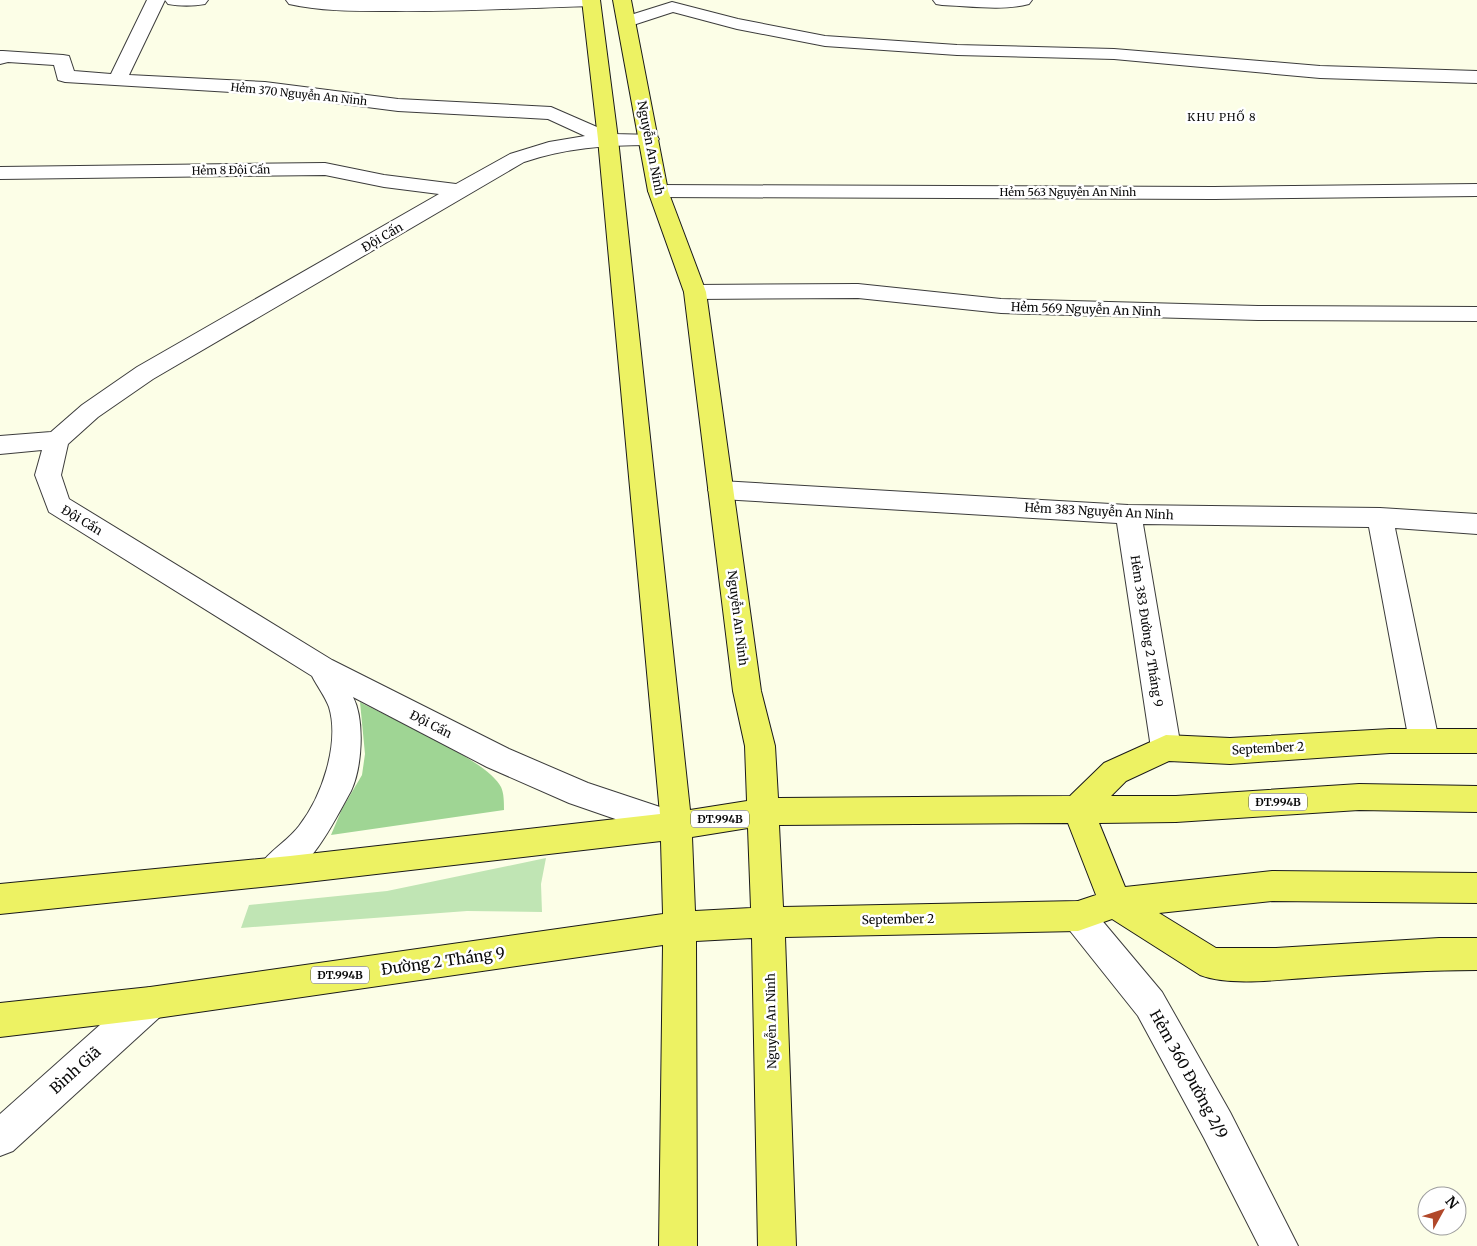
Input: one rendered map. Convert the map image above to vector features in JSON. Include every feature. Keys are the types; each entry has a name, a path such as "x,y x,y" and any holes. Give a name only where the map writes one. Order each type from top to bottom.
{"main road":[{"path":"591,1 608,139 676,826 680,927 678,1246"},
{"name":"Nguyễn An Ninh","path":"624,11 658,191 695,292 747,691 760,746 768,922 777,1246"},
{"name":"September 2","path":"1078,809 1115,772 1166,748 1230,751 1390,741 1477,741"},
{"name":"ĐT.994B","path":"0,899 676,826 764,812 1176,809 1359,797 1477,799"},
{"path":"1078,809 1114,903 1212,964 1276,964 1439,954 1477,954"},
{"name":"September 2","path":"768,922 1078,916 1114,903 1272,886 1477,888"},
{"name":"Đường 2 Tháng 9","path":"0,1020 150,1002 680,927 768,922"}],"street":[{"path":"117,80 156,0"},
{"path":"294,0 426,7 591,1"},
{"path":"942,0 993,2 1023,0"},
{"path":"624,11 672,7 737,24 825,41 957,50 1114,54 1320,72 1477,78"},
{"name":"Hẻm 370 Nguyễn An Ninh","path":"0,59 3,56 63,60 65,76 265,88 398,105 552,113 608,139"},
{"name":"Đội Cấn","path":"649,139 608,139 561,144 517,158 146,373 90,410 57,440 48,476 58,506 155,563 322,668 498,758 580,794 676,826"},
{"name":"Hẻm 8 Đội Cấn","path":"0,173 325,169 384,181 460,191"},
{"name":"Hẻm 563 Nguyễn An Ninh","path":"658,191 1224,193 1477,190"},
{"name":"Hẻm 569 Nguyễn An Ninh","path":"695,292 858,291 1001,306 1258,313 1477,314"},
{"path":"0,444 57,440"},
{"name":"Hẻm 383 Nguyễn An Ninh","path":"721,490 1128,514 1380,518 1477,524"},
{"name":"Hẻm 383 Đường 2 Tháng 9","path":"1128,514 1166,748"},
{"path":"1380,518 1424,741"},
{"path":"273,871 310,836 340,782 346,739 343,706 322,668"},
{"name":"Hẻm 360 Đường 2/9","path":"1078,916 1150,1004 1217,1124 1279,1246"},
{"name":"Bình Giã","path":"0,1138 150,1002"}],"green space":[{"path":"360,702 436,740 478,765 492,776 501,787 504,810 331,835 342,809 362,775 365,754"},
{"path":"546,858 541,884 542,912 467,911 241,928 249,905 387,891"}],"district":[{"name":"KHU PHỐ 8","path":"1222,117"}]}
